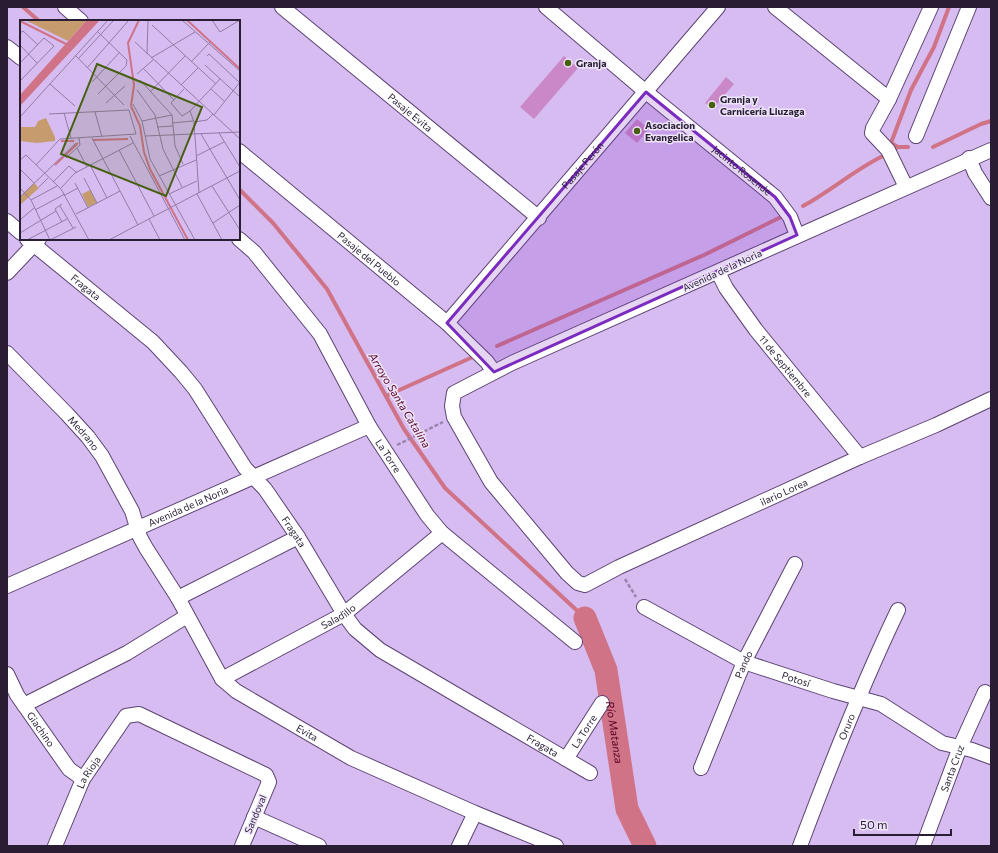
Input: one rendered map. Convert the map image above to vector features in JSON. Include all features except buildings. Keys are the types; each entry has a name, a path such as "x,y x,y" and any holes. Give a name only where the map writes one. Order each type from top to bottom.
{"street":[{"path":"64,7 81,20"},
{"name":"Pasaje Evita","path":"282,7 539,218"},
{"name":"Jacinto Rosende","path":"546,7 646,92 774,197 790,217 797,235"},
{"name":"Pasaje Perón","path":"446,323 539,218 718,7"},
{"path":"775,7 890,99"},
{"path":"906,188 888,150 872,133 873,128 890,99 931,7"},
{"path":"916,136 969,7"},
{"path":"7,47 20,57"},
{"name":"Avenida de la Noria","path":"454,417 452,406 454,393 494,372 797,235 906,188 969,158 991,150"},
{"name":"Pasaje del Pueblo","path":"240,152 446,323 487,362 494,372"},
{"path":"969,158 975,173 991,198"},
{"path":"7,221 20,233"},
{"name":"La Torre","path":"240,240 254,252 320,334 369,426 427,515 442,533 575,642"},
{"path":"7,273 33,241"},
{"name":"Fragata","path":"33,241 153,342 196,389 245,468 265,490 298,537 344,614 355,629 380,650 590,773"},
{"name":"11 de Septiembre","path":"718,272 726,288 756,330 860,457"},
{"name":"Medrano","path":"7,353 88,437 102,456 132,511 138,529"},
{"name":"ilario Lorea","path":"454,417 491,482 515,513 567,572 578,583 585,585 592,583 619,567 991,399"},
{"name":"Avenida de la Noria","path":"7,586 369,426"},
{"name":"Evita","path":"138,529 146,548 178,598 222,679 236,691 351,758 475,813 556,846"},
{"name":"Saladillo","path":"222,679 344,614 442,533"},
{"path":"178,598 298,537"},
{"name":"Pando","path":"701,768 744,662 795,564"},
{"name":"Potosí","path":"644,607 744,662 881,704 942,743 960,747 991,758"},
{"name":"Oruro","path":"800,846 858,698 898,610"},
{"path":"16,700 127,653 187,616"},
{"name":"Giachino","path":"7,674 16,700 69,769 83,779"},
{"name":"Santa Cruz","path":"923,846 960,747 985,692"},
{"name":"La Torre","path":"566,759 602,703"},
{"name":"La Rioja","path":"55,846 83,779 126,716 138,714 266,775 269,782"},
{"name":"Sandoval","path":"242,846 269,782"},
{"path":"459,846 475,813"},
{"path":"254,816 318,846"}],"path":[{"path":"399,444 454,417"},
{"path":"624,576 633,593 644,607"}],"highlighted area":[{"path":"646,92 775,197 790,217 797,235 494,372 447,323"}],"waterway":[{"name":"Arroyo Santa Catalina","path":"23,7 38,20"},
{"path":"893,150 898,147 891,143 911,90 934,47 949,7"},
{"path":"933,147 981,124 991,121"},
{"path":"898,147 908,147"},
{"path":"803,206 883,156"},
{"name":"Arroyo Santa Catalina","path":"240,190 273,223 327,289 404,429 445,488 585,618"},
{"path":"497,346 704,255 783,216"},
{"path":"386,396 475,356"},
{"name":"Río Matanza","path":"585,618 606,670 627,809 645,846"}],"place":[{"name":"Granja","path":"568,63"},
{"name":"Granja y Carnicería Liuzaga","path":"712,105"},
{"name":"Asociacion Evangelica","path":"637,131"}]}
